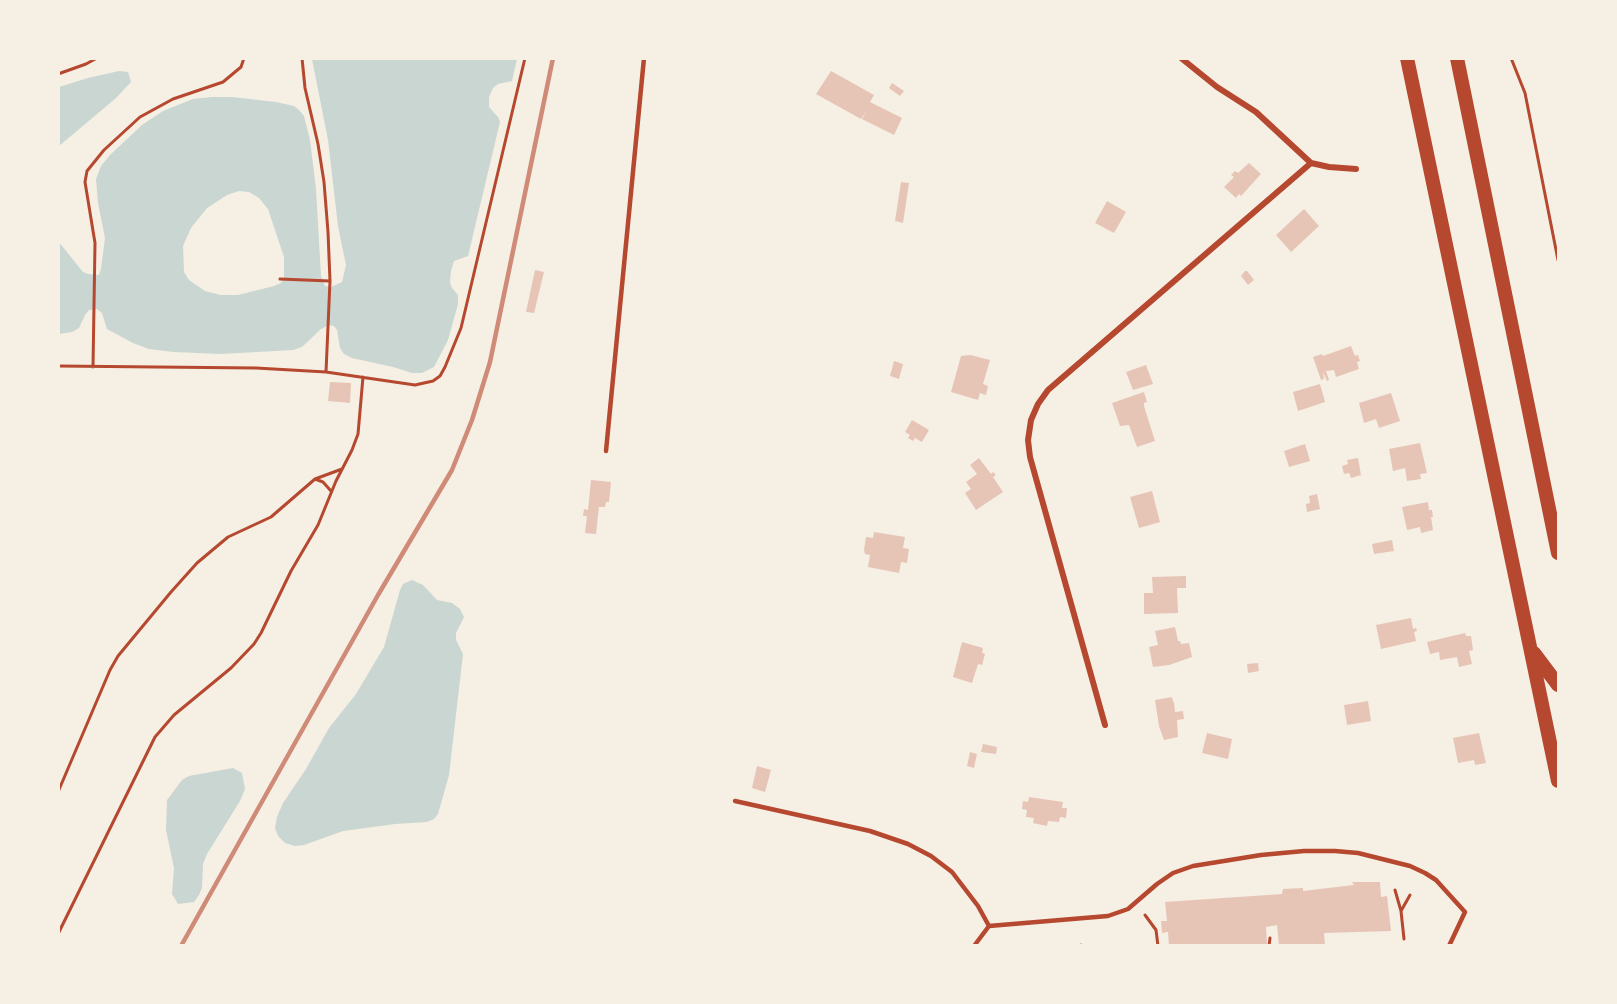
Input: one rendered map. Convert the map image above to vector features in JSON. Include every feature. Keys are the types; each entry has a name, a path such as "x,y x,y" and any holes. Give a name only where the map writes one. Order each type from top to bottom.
{"main road":[{"path":"1407,58 1558,781"},
{"path":"1457,58 1558,553"},
{"path":"1531,649 1558,686"}],"street":[{"path":"1182,58 1217,87 1256,112 1311,163 1356,170"},
{"path":"1105,725 1030,458 1028,440 1031,420 1048,390 1311,163"}],"lane":[{"path":"606,451 644,58"},
{"path":"735,801 870,831 908,844 931,856 952,872 978,906 989,926"},
{"path":"974,945 989,926 1108,916 1128,909 1173,873 1217,861 1304,851 1358,853 1410,866 1436,880 1466,912 1449,945"}],"path":[{"path":"58,74 97,58"},
{"path":"93,367 94,230 86,182 87,171 94,161 140,117 173,99 223,82 241,67 244,58"},
{"path":"302,58 305,88 324,182 328,232 330,280 327,372"},
{"path":"58,366 256,368 327,372 415,384 433,381 446,367 464,319 525,58"},
{"path":"1511,58 1525,93 1558,260"},
{"path":"280,279 330,280"},
{"path":"58,934 155,737 174,715 231,668 254,644 318,525 358,434 363,377"},
{"path":"58,792 118,656 177,585 228,537 271,517 315,479 342,469"},
{"path":"315,479 323,482 331,491"},
{"path":"1395,890 1401,911 1404,939"},
{"path":"1401,911 1410,894"},
{"path":"1145,915 1156,930 1158,945"},
{"path":"1269,945 1270,938"}],"shaded area":[{"path":"312,59 517,59 512,81 498,84 493,88 489,97 489,107 500,122 468,256 454,261 451,271 450,282 458,295 458,304 448,340 434,367 422,373 412,373 352,358 344,354 340,348 337,330 334,326 329,325 321,329 302,347 293,350 220,354 149,349 107,329 102,313 97,309 89,310 79,328 72,332 59,334 58,241 83,272 99,275 105,238 96,179 101,166 142,125 163,111 193,99 232,97 276,102 294,106 304,116 310,140 316,189 321,276 325,286 331,287 342,282 346,265 338,226 328,140","holes":["239,191 249,192 259,198 268,209 284,257 284,277 281,283 274,286 238,295 221,295 205,291 189,280 184,272 183,246 191,228 207,208 227,195"]},
{"path":"119,71 128,72 131,82 116,98 59,146 59,87"},
{"path":"412,580 423,585 437,600 452,603 460,609 464,617 456,633 456,640 463,654 449,775 438,814 427,822 343,831 304,845 295,846 285,843 278,836 275,828 283,803 306,769 329,728 356,694 384,647 400,590 403,584"},
{"path":"233,768 242,773 245,789 207,854 203,864 202,888 199,895 194,902 178,904 172,894 174,868 166,830 167,800 182,780 189,776"}],"building":[{"path":"831,71 874,95 870,102 902,118 894,135 862,119 867,110 861,119 816,94"},
{"path":"892,83 904,91 900,96 889,88"},
{"path":"1249,163 1261,174 1241,196 1239,194 1236,198 1224,187 1234,177 1231,175 1235,171 1238,173"},
{"path":"901,182 909,183 903,223 895,221"},
{"path":"1107,201 1126,212 1114,233 1095,223"},
{"path":"1304,209 1319,226 1291,252 1276,235"},
{"path":"535,270 544,272 534,313 526,312"},
{"path":"1245,271 1254,280 1248,285 1241,276"},
{"path":"1351,346 1355,356 1358,355 1359,369 1336,377 1334,370 1326,371 1329,380 1327,381 1323,372 1324,379 1321,380 1313,357 1322,354 1323,356"},
{"path":"970,355 990,360 983,384 988,386 986,395 980,393 978,400 951,392 961,356"},
{"path":"894,361 903,364 899,379 890,376"},
{"path":"1146,365 1153,384 1133,390 1126,372"},
{"path":"330,382 351,383 350,403 328,401"},
{"path":"1320,384 1325,402 1298,411 1293,392"},
{"path":"1144,392 1147,402 1144,406 1155,441 1137,447 1129,425 1120,426 1112,403"},
{"path":"1391,393 1400,421 1379,428 1376,419 1364,423 1359,403"},
{"path":"912,420 929,430 922,442 915,438 913,441 905,432"},
{"path":"1420,443 1427,473 1420,474 1421,479 1407,481 1405,468 1393,471 1389,449"},
{"path":"1305,444 1310,461 1289,467 1284,451"},
{"path":"979,458 991,474 993,472 996,475 993,477 1003,492 976,510 965,493 971,489 966,482 977,474 970,465"},
{"path":"1358,458 1361,475 1351,478 1349,473 1344,474 1342,466 1348,464 1347,460"},
{"path":"591,480 611,482 609,502 606,502 605,507 599,507 596,534 585,533 587,516 583,516 584,509 588,510"},
{"path":"1152,491 1160,522 1139,528 1130,497"},
{"path":"1317,494 1320,509 1307,512 1306,504 1310,503 1309,496"},
{"path":"1428,502 1429,510 1432,510 1433,530 1421,533 1420,527 1407,530 1402,507"},
{"path":"874,532 905,537 903,548 909,549 907,563 901,562 899,573 868,567 870,555 865,554 864,550 866,537 873,538"},
{"path":"1392,540 1394,551 1374,554 1372,544"},
{"path":"1186,576 1186,588 1177,588 1178,613 1144,614 1144,593 1153,593 1152,577"},
{"path":"1411,618 1413,629 1416,628 1417,631 1414,632 1416,641 1381,649 1376,625"},
{"path":"1175,627 1178,641 1181,644 1189,643 1192,657 1169,665 1153,667 1149,647 1158,645 1155,631"},
{"path":"1465,633 1466,636 1471,636 1473,650 1469,651 1472,664 1459,667 1457,657 1440,660 1439,652 1430,654 1427,642"},
{"path":"962,642 983,648 982,653 985,654 982,665 978,664 972,683 953,677"},
{"path":"1258,663 1259,671 1248,673 1247,664"},
{"path":"1172,697 1175,712 1183,711 1184,719 1177,720 1178,737 1164,740 1159,726 1155,700"},
{"path":"1368,701 1371,721 1347,725 1344,705"},
{"path":"1207,733 1232,739 1228,759 1202,753"},
{"path":"1479,733 1486,763 1475,765 1474,760 1458,763 1453,738"},
{"path":"983,744 997,747 996,754 981,752"},
{"path":"970,752 977,754 974,768 967,766"},
{"path":"757,766 771,770 765,792 752,788"},
{"path":"1029,797 1063,802 1062,808 1067,808 1066,818 1060,817 1059,822 1048,821 1047,826 1033,823 1034,818 1026,817 1027,810 1022,809 1023,801 1028,802"},
{"path":"1352,882 1380,882 1381,897 1387,896 1391,931 1324,933 1325,946 1279,946 1277,925 1266,927 1267,944 1250,946 1169,946 1168,932 1162,933 1161,921 1167,921 1165,902 1282,894 1283,889 1303,888 1303,891 1354,885"}],"railway":[{"path":"181,946 378,595 452,470 472,420 490,362 553,58"}]}
